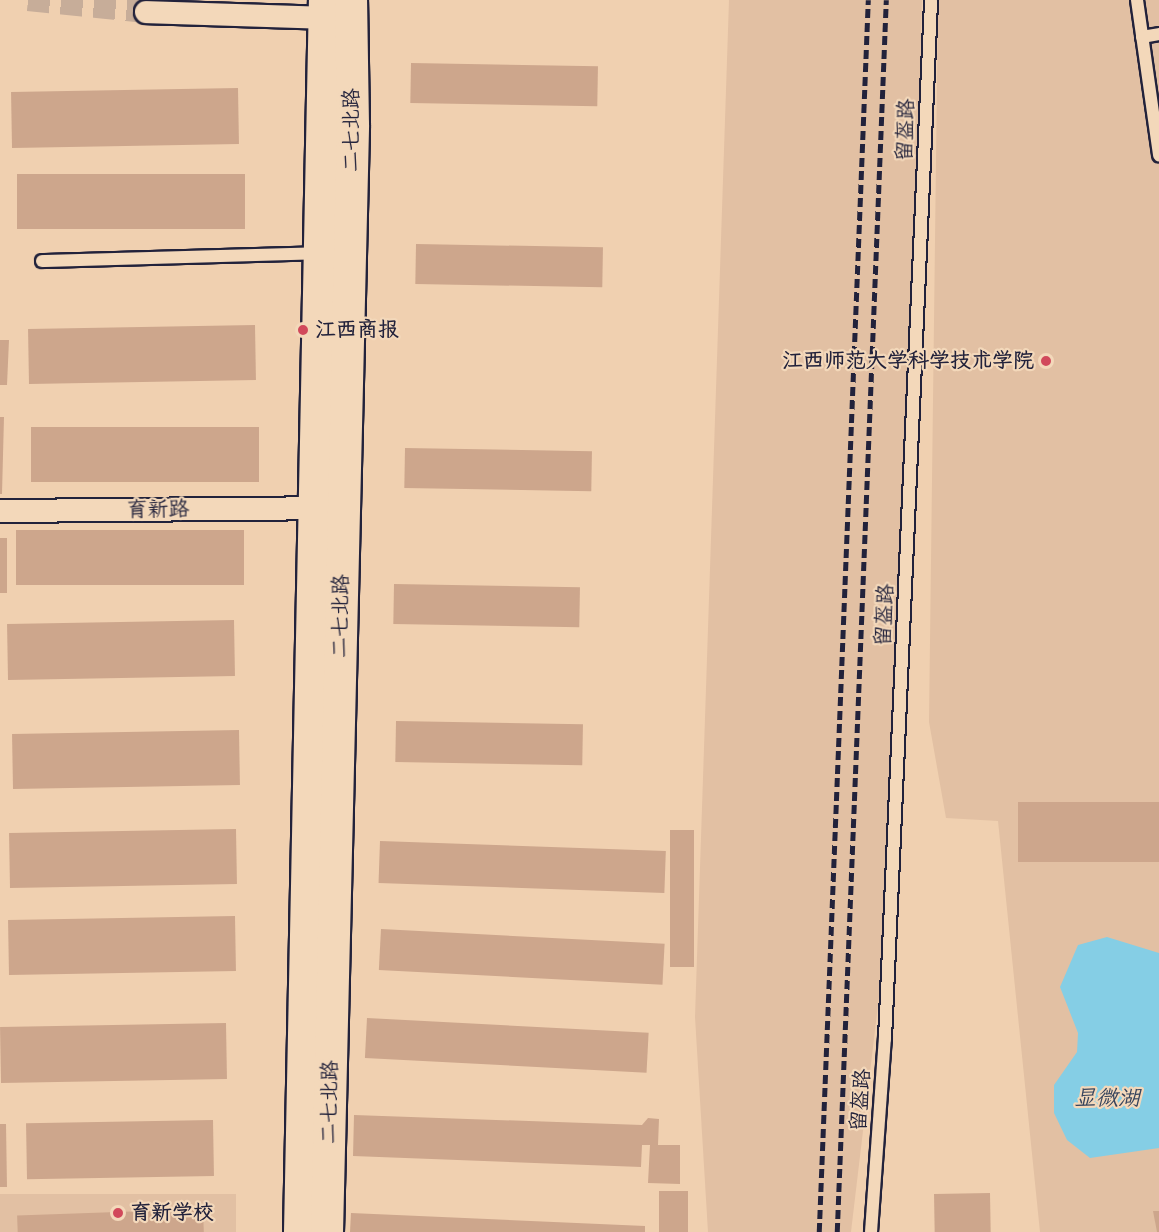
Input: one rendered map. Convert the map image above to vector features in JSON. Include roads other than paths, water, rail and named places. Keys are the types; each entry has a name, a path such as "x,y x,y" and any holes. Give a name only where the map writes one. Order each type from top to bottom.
{"main road":[{"name":"二七北路","path":"327,1232 353,125 351,0"},
{"name":"二七北路","path":"300,1232 326,9"}],"street":[{"path":"146,12 257,8 326,9"},
{"name":"育新路","path":"0,511 316,508"}],"lane":[{"name":"留盔路","path":"871,1232 885,1039 931,0"},
{"path":"1137,0 1159,154"},
{"path":"1142,37 1159,34"},
{"path":"42,261 321,253"}],"water":[{"name":"显微湖","path":"1107,937 1159,953 1159,1148 1090,1158 1067,1140 1054,1113 1054,1085 1077,1052 1078,1033 1060,987 1078,945"}],"tunnel":[{"path":"28,0 146,12"}],"railway":[{"path":"819,1232 868,0"},
{"path":"837,1232 886,0"}],"place":[{"name":"江西商报","path":"303,330"},
{"name":"江西师范大学科学技术学院","path":"1046,361"},
{"name":"育新学校","path":"118,1213"}]}
